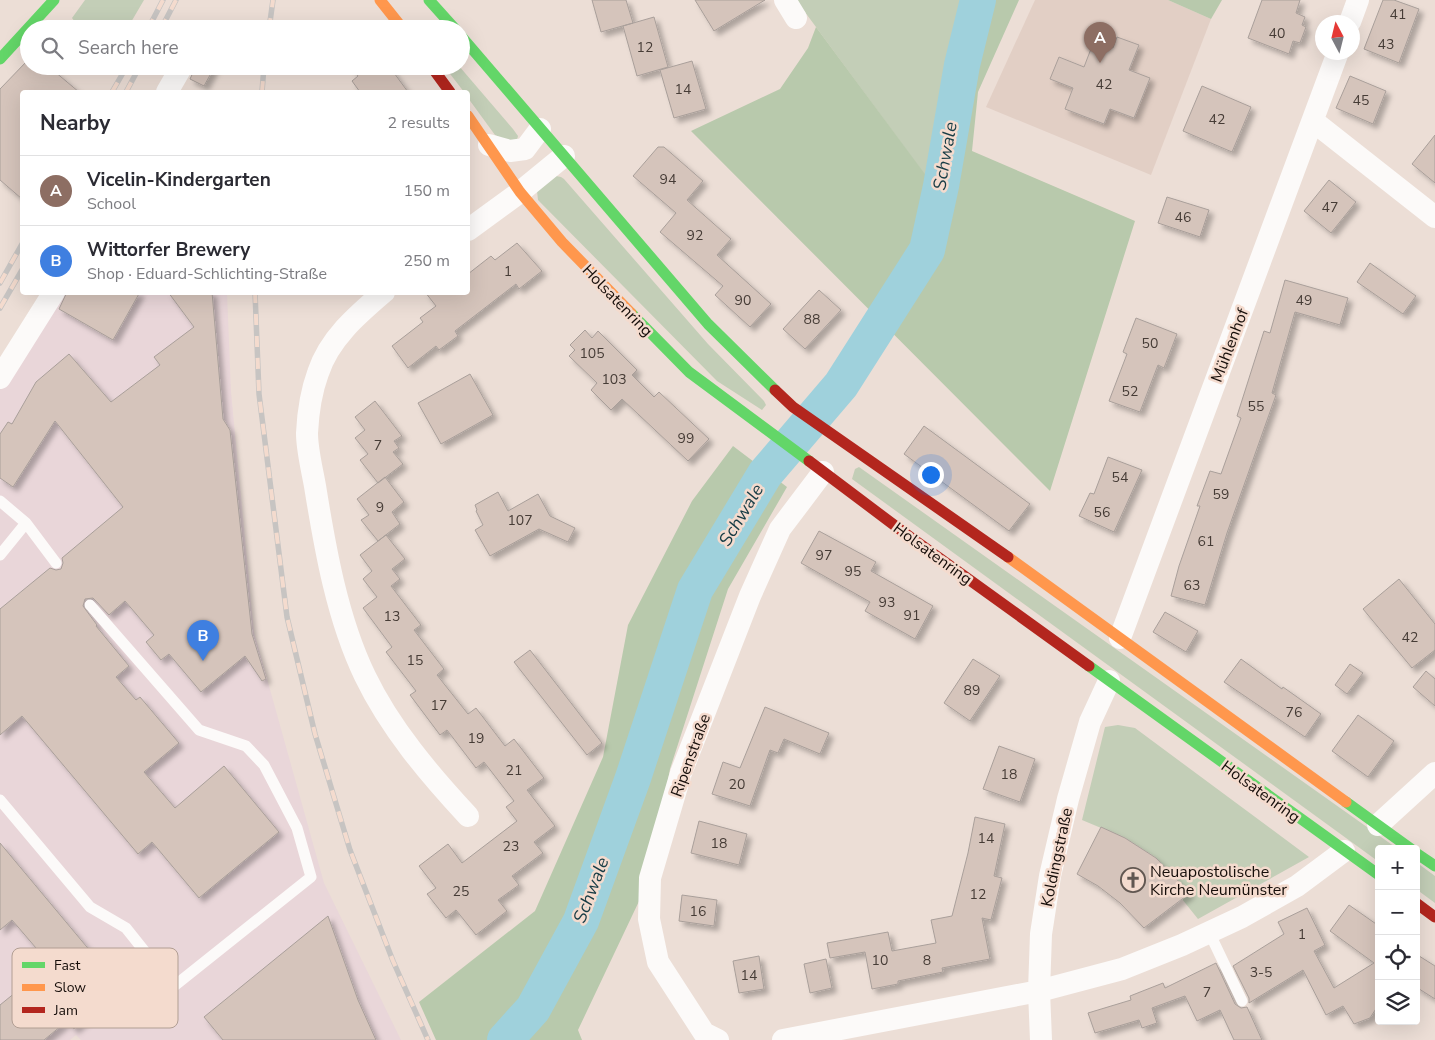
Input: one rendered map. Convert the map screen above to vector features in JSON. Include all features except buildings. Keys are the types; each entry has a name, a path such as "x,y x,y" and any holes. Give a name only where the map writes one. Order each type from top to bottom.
{"main road":[{"path":"36,20 54,0"},
{"path":"380,0 396,20"},
{"path":"429,0 447,20"},
{"path":"0,59 20,37"},
{"path":"470,47 708,324 793,407 1060,594 1406,845"},
{"path":"437,75 448,90"},
{"name":"Holsatenring","path":"470,119 520,192 569,249 690,372 772,435 1375,872"},
{"path":"1420,856 1435,866"},
{"path":"1420,906 1435,917"}],"street":[{"path":"1353,15 1358,0"},
{"name":"Mühlenhof","path":"1120,638 1335,60"},
{"path":"168,90 177,75"},
{"path":"1313,121 1435,217"},
{"path":"489,145 510,151 525,149 540,129"},
{"path":"470,229 520,192 564,156"},
{"path":"0,378 52,295"},
{"path":"381,295 350,322 330,346 318,372 310,402 307,435 322,530 350,642 365,676 382,706 409,746 468,816"},
{"name":"Ripenstraße","path":"718,1040 704,1033 658,962 649,919 650,878 681,773 750,596 780,529 816,467"},
{"name":"Koldingstraße","path":"1041,1040 1039,991 1041,934 1050,876 1063,818 1090,722 1109,681"},
{"path":"1378,825 1435,773"},
{"path":"784,1040 1039,991 1122,969 1242,917 1297,886 1344,851"}],"lane":[{"path":"0,501 26,523 56,563"},
{"path":"0,555 26,523"},
{"path":"90,605 199,730 246,746 264,765 297,828 311,877 178,983"},
{"path":"0,800 90,907 126,928 142,948"},
{"path":"1209,932 1242,1001"}],"shaded area":[{"path":"1035,0 1168,0 1211,19 1151,175 986,107"},
{"path":"53,295 227,295 231,392 254,632 324,883 401,1040 81,1040 76,1035 70,1040 0,1040 0,378"}],"green space":[{"path":"85,0 144,0 132,20 73,20 72,18"},
{"path":"796,0 979,0 939,194 816,27"},
{"path":"979,0 1019,0 978,92 972,151 1135,221 1050,491 691,131 780,89 808,48 816,27 939,193"},
{"path":"1168,0 1222,0 1211,19"},
{"path":"451,75 467,75 513,129 518,136 517,140 506,140 495,135 470,101 470,90 462,90"},
{"path":"556,176 564,179 708,344 764,401 766,405 762,410 717,381 538,200 537,191"},
{"path":"733,446 787,487 728,589 670,769 650,878 578,1030 582,1040 436,1040 419,1002 535,911 603,757 628,625 692,501"},
{"path":"859,467 1392,845 1375,845 1375,859 852,479 855,469"},
{"path":"1118,725 1135,728 1309,857 1198,919 1182,899 1189,892 1156,858 1125,838 1082,820 1105,727"},
{"path":"1420,865 1435,876 1435,903 1420,892"}],"waterway":[{"name":"Schwale","path":"505,1040 533,1009 581,921 633,778 695,590 765,474 841,385 927,250 941,186 962,65 978,0"}],"railway":[{"path":"153,20 163,0"},
{"path":"166,20 176,0"},
{"path":"270,20 273,0"},
{"path":"113,90 122,75"},
{"path":"127,90 135,75"},
{"path":"262,90 263,75"},
{"path":"0,283 20,248"},
{"path":"0,308 20,273"},
{"path":"255,295 259,394 287,617 315,734 350,850 393,961 428,1040"}],"traffic: fast":[{"path":"36,20 54,0"},
{"path":"429,0 447,20"},
{"path":"0,59 20,37"},
{"path":"470,46 708,324 775,390"},
{"path":"631,313 689,372 809,461"},
{"path":"1089,666 1375,872"},
{"path":"1346,802 1405,845"},
{"path":"1420,856 1435,866"}],"traffic: slow":[{"path":"380,0 396,20"},
{"path":"470,119 520,192 562,242 631,313"},
{"path":"1008,557 1346,802"}],"traffic: jam":[{"path":"438,75 449,90"},
{"path":"775,390 793,407 1008,557"},
{"path":"809,461 910,537 1089,666"},
{"path":"1420,906 1435,917"}],"place":[{"name":"Vicelin-Kindergarten","path":"1100,63"},
{"name":"Wittorfer Brewery","path":"203,661"},
{"name":"Neuapostolische Kirche Neumünster","path":"1133,880"}]}
